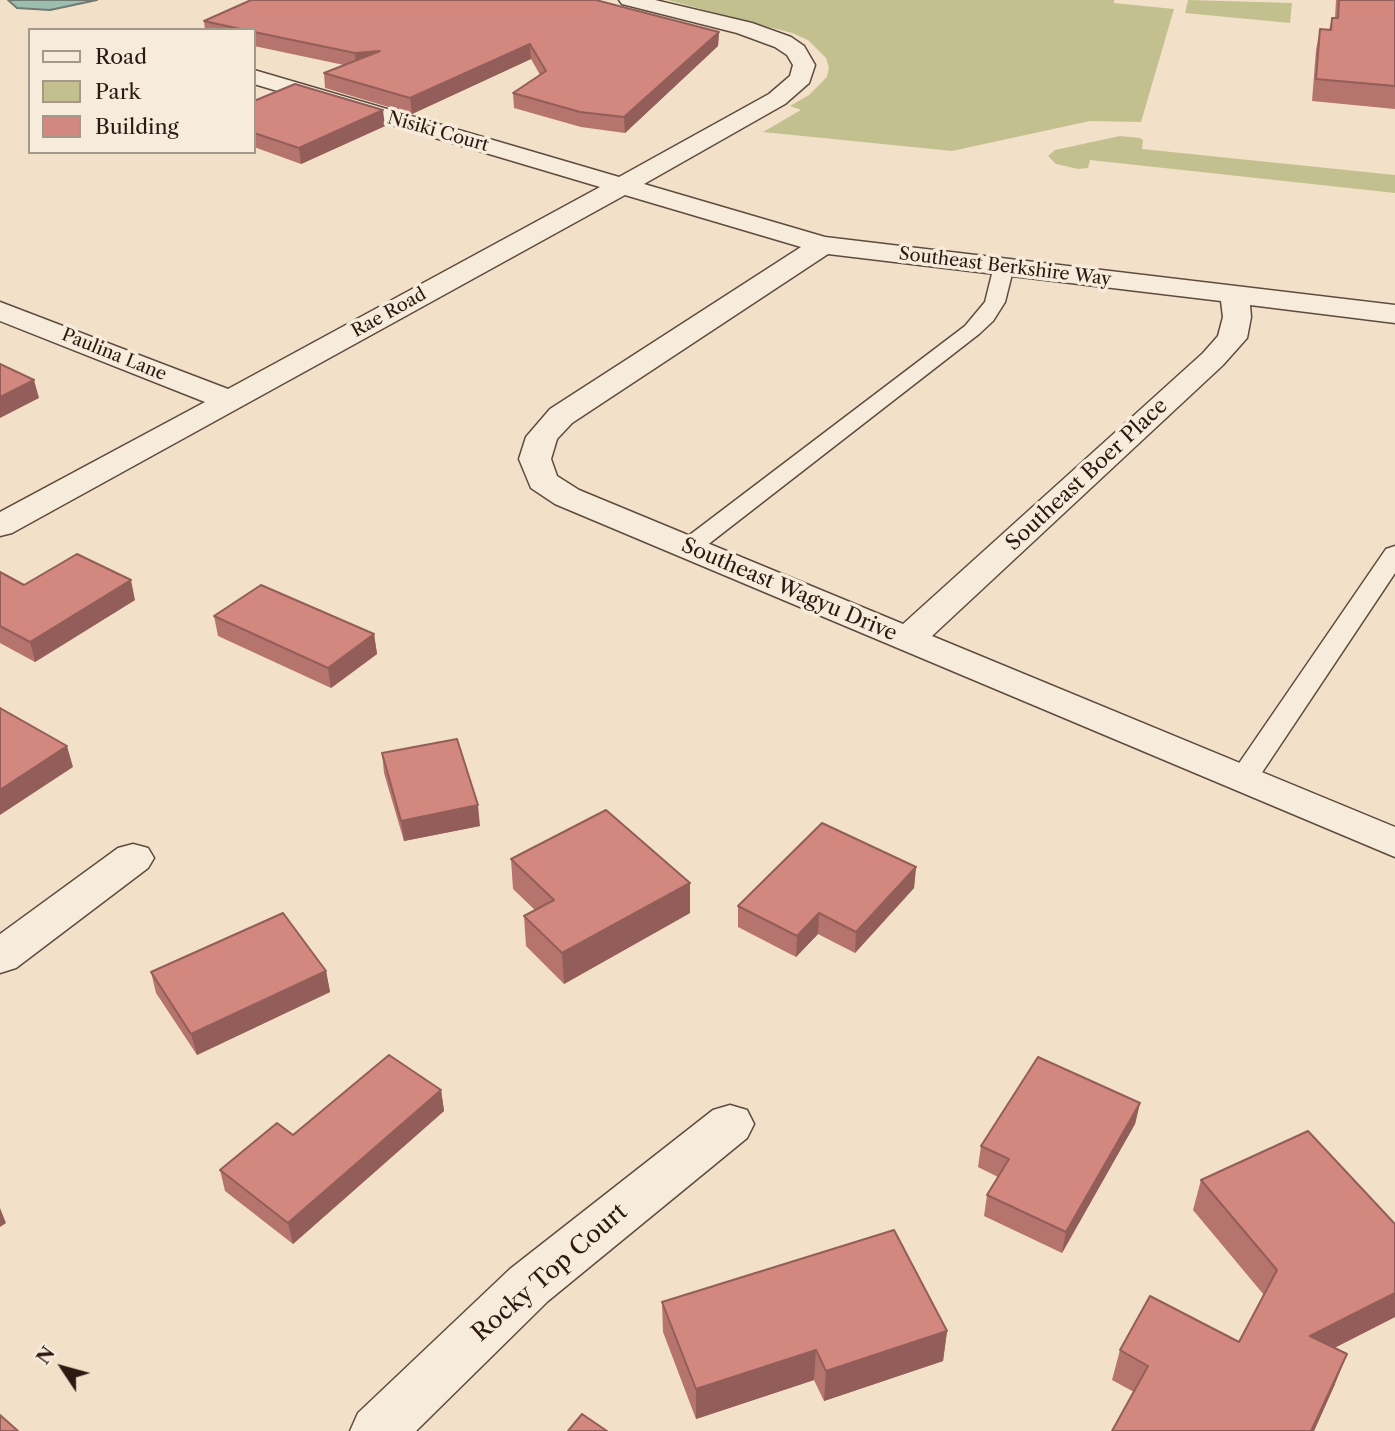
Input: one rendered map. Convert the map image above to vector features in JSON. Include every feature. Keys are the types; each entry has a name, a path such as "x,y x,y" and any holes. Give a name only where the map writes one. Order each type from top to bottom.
{"street":[{"name":"Rae Road","path":"0,526 622,186 777,99 802,78 804,65 796,51 783,42 753,31 629,0"},
{"name":"Nisiki Court","path":"256,78 622,186"},
{"name":"Southeast Berkshire Way","path":"622,186 824,245 1395,314"},
{"name":"Southeast Wagyu Drive","path":"824,245 561,416 542,438 535,459 543,481 567,497 1395,843"},
{"name":"Southeast Boer Place","path":"908,639 1213,359 1232,338 1237,317 1235,295"},
{"name":"Paulina Lane","path":"0,311 228,400"},
{"path":"0,957 133,858"},
{"name":"Rocky Top Court","path":"378,1431 529,1285 730,1124"}],"lane":[{"path":"688,548 972,330 986,317 995,302 1004,266"},
{"path":"1243,779 1395,554"}],"green space":[{"path":"667,0 1114,0 1114,3 1174,9 1141,122 1090,121 952,151 763,132 801,110 790,106 809,95 827,77 829,67 826,58 808,40 792,33"},
{"path":"1188,0 1292,3 1290,23 1185,13"},
{"path":"1120,136 1140,138 1143,140 1142,149 1395,175 1395,193 1090,160 1088,168 1078,169 1056,164 1048,156 1055,150"}],"water":[{"path":"8,0 97,0 50,10 17,8"}],"building":[{"path":"251,0 596,0 719,32 624,117 580,112 513,93 546,71 530,44 410,98 324,73 380,51 355,53 256,32 256,28 236,28 204,21"},
{"path":"1339,0 1395,0 1395,86 1316,79 1320,29 1331,30 1332,18 1338,18"},
{"path":"295,84 383,110 299,148 256,134 256,100"},
{"path":"0,364 34,380 0,397"},
{"path":"77,554 131,580 30,642 0,626 0,572 24,585"},
{"path":"261,585 374,634 328,668 214,616"},
{"path":"0,708 67,746 0,790"},
{"path":"457,739 478,805 401,821 382,753"},
{"path":"606,810 690,883 562,953 524,916 554,900 511,859"},
{"path":"822,823 916,867 856,932 819,913 797,936 738,906"},
{"path":"283,913 326,971 191,1034 151,972"},
{"path":"389,1055 441,1090 288,1223 220,1170 277,1123 293,1135"},
{"path":"1038,1057 1140,1103 1066,1232 987,1195 1009,1159 981,1146"},
{"path":"1308,1131 1395,1224 1395,1293 1310,1336 1347,1354 1311,1431 1112,1431 1148,1366 1120,1350 1150,1296 1239,1342 1277,1270 1201,1180"},
{"path":"894,1230 947,1331 826,1371 816,1350 696,1389 662,1302"},
{"path":"582,1414 607,1431 568,1431"},
{"path":"0,1415 18,1431 0,1431"}]}
